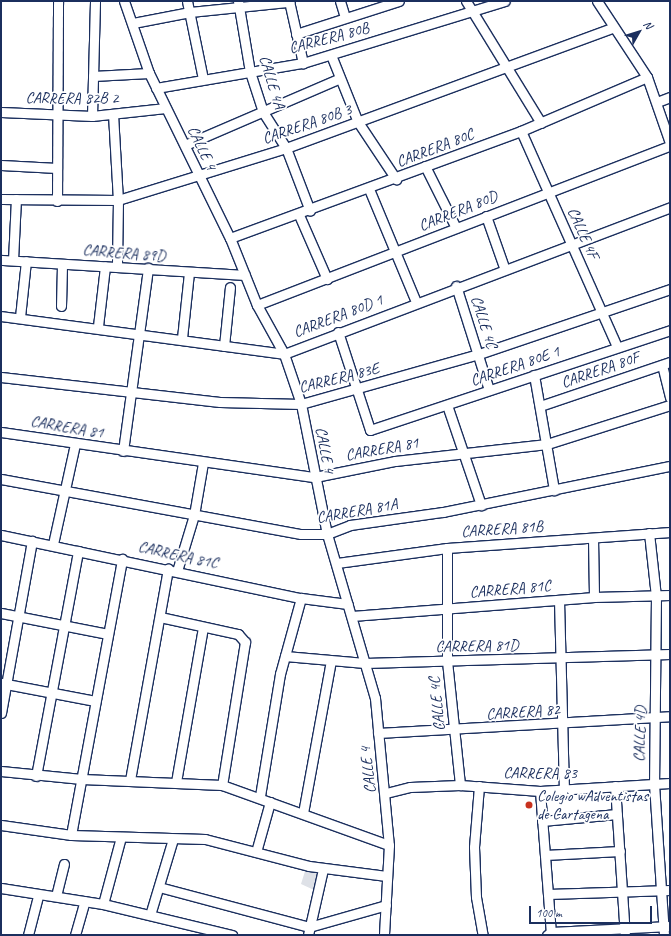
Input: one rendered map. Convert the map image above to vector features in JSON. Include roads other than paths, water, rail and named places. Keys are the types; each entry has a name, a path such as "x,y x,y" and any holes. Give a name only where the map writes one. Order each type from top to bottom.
{"street":[{"path":"57,200 58,1"},
{"path":"92,116 95,1"},
{"name":"CALLE 4","path":"124,1 133,23 149,73 230,238 257,305 284,354 301,404 326,534 337,563 375,698 386,793 389,845 386,876 384,935"},
{"path":"187,1 203,79"},
{"path":"340,1 345,18"},
{"path":"296,34 399,1"},
{"path":"466,1 508,65 541,122"},
{"name":"CARRERA 80B","path":"156,88 303,63 505,1"},
{"path":"597,1 613,28 647,77 657,102 670,144"},
{"path":"133,23 239,3 289,2 303,63"},
{"name":"CALLE 4A","path":"239,3 250,72 263,112 286,148 310,211"},
{"name":"CARRERA 80B 3","path":"1,199 118,200 286,148 508,65 613,28"},
{"path":"331,55 338,79 358,122 396,179"},
{"path":"93,76 149,73"},
{"name":"CARRERA 80C","path":"230,238 310,211 396,179 425,166 521,131 647,77"},
{"path":"185,145 338,79"},
{"path":"657,102 670,97"},
{"name":"CARRERA 82B 2","path":"1,112 92,116 166,108"},
{"path":"113,114 118,200 117,266"},
{"name":"CALLE 4F","path":"521,131 617,348"},
{"name":"CARRERA 80D","path":"257,305 395,253 548,191 670,144"},
{"path":"1,165 57,168"},
{"path":"425,166 456,228"},
{"path":"369,189 416,302"},
{"path":"13,260 16,199"},
{"name":"CARRERA 80D 1","path":"1,316 98,326 284,354 504,267 670,207"},
{"path":"299,215 327,279"},
{"path":"486,216 504,267"},
{"name":"CARRERA 89D","path":"1,260 148,268 189,273 245,275"},
{"path":"20,317 26,261"},
{"path":"60,306 62,264"},
{"path":"98,326 105,266"},
{"path":"123,451 148,268"},
{"path":"182,338 189,273"},
{"name":"CALLE 4C","path":"456,286 479,354 489,390"},
{"path":"224,346 230,287"},
{"name":"CARRERA 83E","path":"1,378 131,391 220,402 301,404 356,390 479,354 670,288"},
{"name":"CARRERA 80E 1","path":"356,390 370,430 670,330"},
{"path":"338,332 356,390"},
{"path":"666,363 670,398"},
{"name":"CARRERA 80F","path":"540,406 666,363"},
{"path":"534,375 554,490"},
{"path":"448,405 466,451 481,505"},
{"name":"CARRERA 81","path":"1,432 203,463 316,476 466,451 547,444 670,405"},
{"path":"52,544 67,489 75,444"},
{"path":"130,780 160,617 173,570 194,516 203,463"},
{"name":"CARRERA 81A","path":"1,479 67,489 194,516 301,534 326,534 350,525 481,505 670,466"},
{"name":"CARRERA 81B","path":"337,563 447,548 593,538 668,531"},
{"name":"CALLE 4D","path":"649,533 656,596 654,784 665,890 666,929"},
{"name":"CARRERA 81C","path":"1,536 52,544 301,598 348,604"},
{"path":"593,538 594,596"},
{"path":"1,714 4,684 19,616 32,541"},
{"name":"CALLE 4C","path":"447,548 445,609 447,661 460,785"},
{"path":"36,776 78,550"},
{"path":"72,835 95,701 122,559"},
{"name":"CARRERA 81C","path":"352,616 594,596 670,595"},
{"path":"260,796 285,656 301,598"},
{"path":"559,600 564,790"},
{"path":"1,613 108,634"},
{"path":"160,617 238,634 245,642 222,784"},
{"path":"176,782 203,627"},
{"name":"CARRERA 81D","path":"285,656 365,663 561,660 670,654"},
{"path":"303,813 331,661"},
{"path":"4,684 51,690 95,701"},
{"name":"CARRERA 82","path":"378,733 454,731 670,716"},
{"path":"1,771 36,776 82,779 222,784 260,796 270,802 389,845"},
{"name":"CARRERA 83","path":"386,793 410,787 460,785 540,791 670,783"},
{"path":"479,786 474,847 476,898 483,935"},
{"path":"614,786 625,931"},
{"path":"540,791 550,934 666,929"},
{"path":"256,852 270,802"},
{"path":"542,821 617,814"},
{"path":"1,825 72,835 173,838 225,842 256,852 323,868 386,876"},
{"path":"103,904 121,837"},
{"path":"150,915 173,838"},
{"path":"544,856 620,852"},
{"path":"56,896 64,864"},
{"path":"308,931 323,868"},
{"path":"159,887 308,931 386,905"},
{"path":"1,888 38,896 56,896 103,904 232,935"},
{"path":"548,894 665,890"},
{"path":"28,935 38,896"},
{"path":"78,934 85,901"}],"place":[{"name":"Colegio wAdventistas de Cartagena","path":"529,805"}]}
